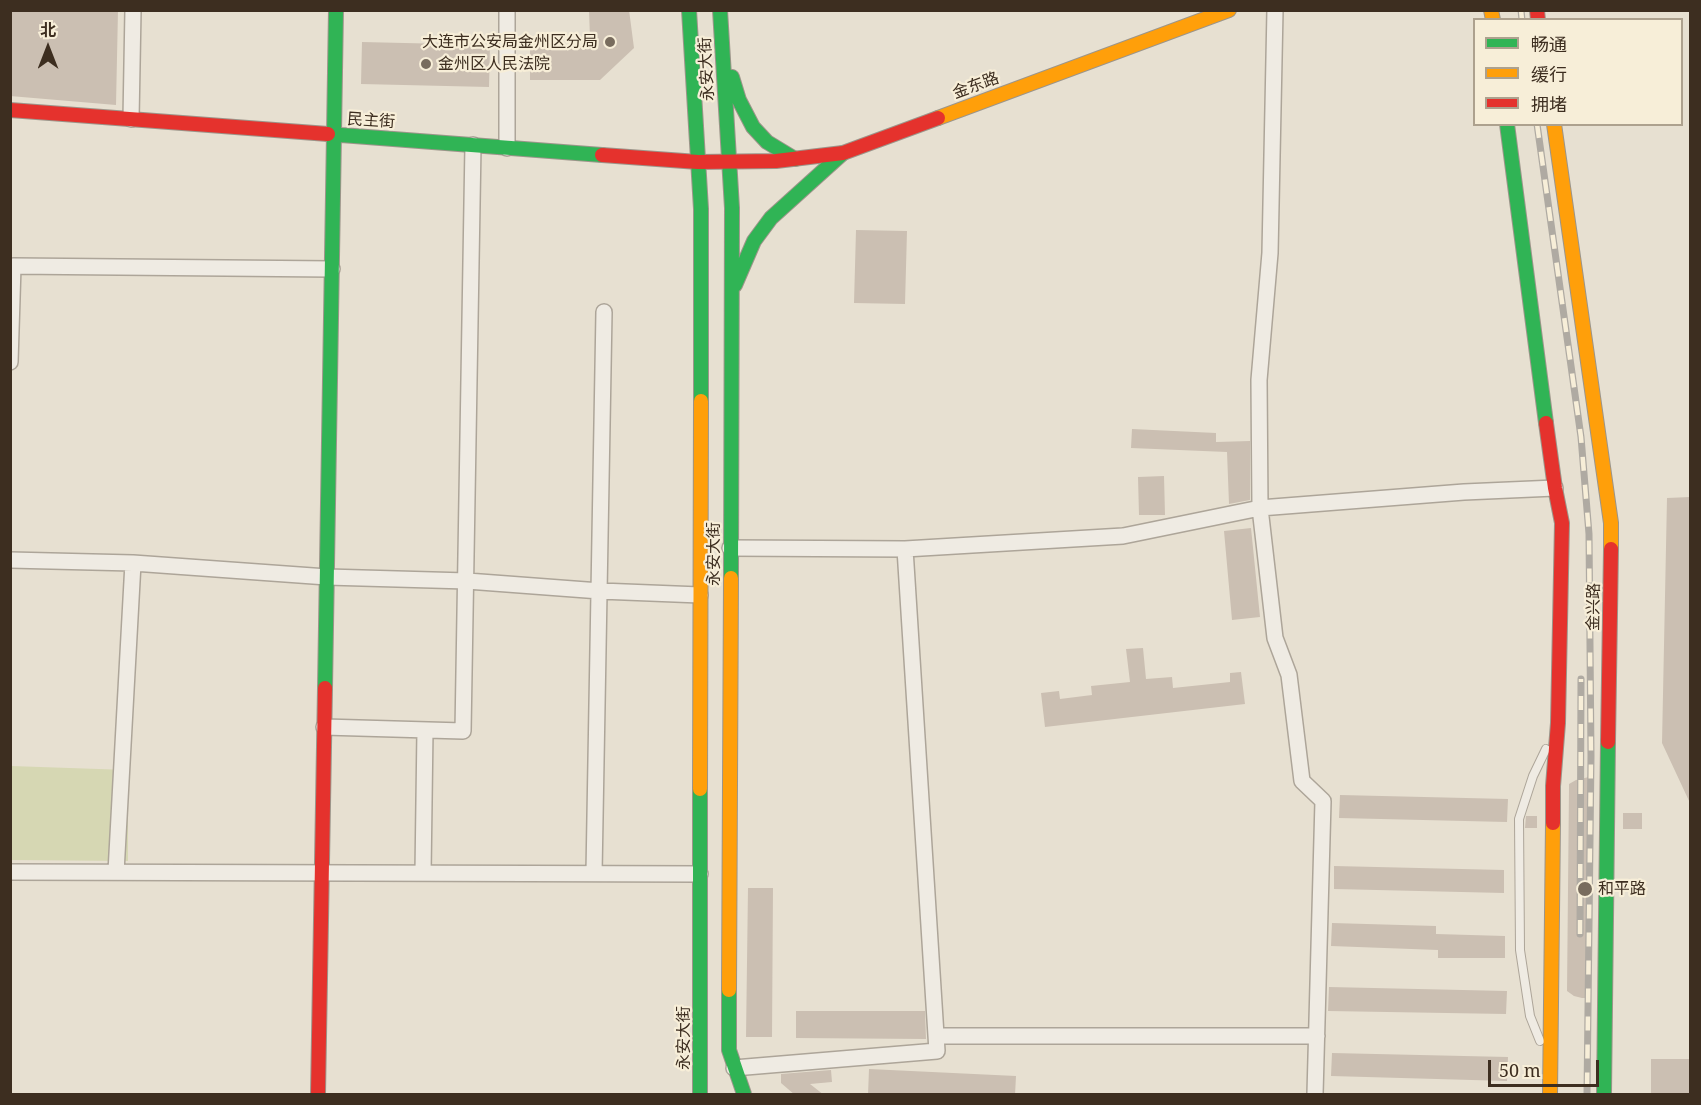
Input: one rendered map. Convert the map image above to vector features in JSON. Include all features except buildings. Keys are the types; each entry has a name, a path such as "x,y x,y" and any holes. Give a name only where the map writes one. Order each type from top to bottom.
{"main road":[{"path":"318,1095 336,10"},
{"name":"永安大街","path":"689,10 701,209 700,1095"},
{"name":"永安大街","path":"720,10 732,208 729,1050 744,1095"},
{"name":"金东路","path":"729,160 776,161 843,153 1229,10"},
{"path":"722,44 739,100 753,127 767,142 795,159"},
{"name":"民主街","path":"10,111 698,162 729,160"},
{"name":"金兴路","path":"1506,126 1555,488 1562,523 1558,723 1553,786 1550,1095"},
{"name":"金兴路","path":"1554,126 1611,523 1604,1095"},
{"path":"731,294 754,241 771,218 843,153"}],"street":[{"path":"131,119 133,10"},
{"path":"507,10 507,148"},
{"path":"1275,10 1270,253 1259,380 1260,508 1275,638 1289,675 1302,781 1323,801 1315,1095"},
{"path":"324,728 463,731 473,145"},
{"path":"10,362 13,266 332,269"},
{"path":"594,873 604,312"},
{"path":"730,548 904,549 1123,536 1260,508 1464,492 1555,488"},
{"path":"734,1068 936,1051 904,549"},
{"path":"10,560 133,563 327,578 467,581 600,591 700,595"},
{"path":"116,872 133,563"},
{"path":"423,873 426,730"},
{"path":"10,872 700,874"},
{"path":"936,1036 1317,1036"}],"lane":[{"path":"1550,1065 1530,1016 1524,986 1520,950 1519,819 1533,776 1558,723"}],"green space":[{"path":"11,766 128,770 128,861 11,860"}],"railway":[{"path":"1521,10 1522,18"},
{"path":"1537,126 1581,437 1589,534 1591,756 1587,1094"},
{"path":"1580,934 1581,679"}],"traffic: fast":[{"path":"325,688 336,10"},
{"path":"689,10 701,209 701,401"},
{"path":"720,10 732,208 731,578"},
{"path":"732,77 739,100 753,127 767,142 795,159"},
{"path":"1507,126 1546,423"},
{"path":"328,134 602,155"},
{"path":"735,285 754,241 771,218 843,153"},
{"path":"1604,1094 1608,742"},
{"path":"700,789 700,1094"},
{"path":"729,990 729,1050 744,1094"}],"traffic: slow":[{"path":"938,118 1229,10"},
{"path":"1491,10 1493,18"},
{"path":"1554,126 1611,523 1611,549"},
{"path":"700,789 701,401"},
{"path":"729,990 731,578"},
{"path":"1550,1094 1553,823"}],"traffic: jam":[{"path":"1537,10 1538,18"},
{"path":"10,110 328,134"},
{"path":"602,155 698,162 776,161 843,153 938,118"},
{"path":"1546,423 1562,523 1558,723 1553,786 1553,823"},
{"path":"1608,742 1611,549"},
{"path":"318,1094 325,688"}],"place":[{"name":"大连市公安局金州区分局","path":"610,42"},
{"name":"金州区人民法院","path":"426,64"},
{"name":"和平路","path":"1585,889"}]}
